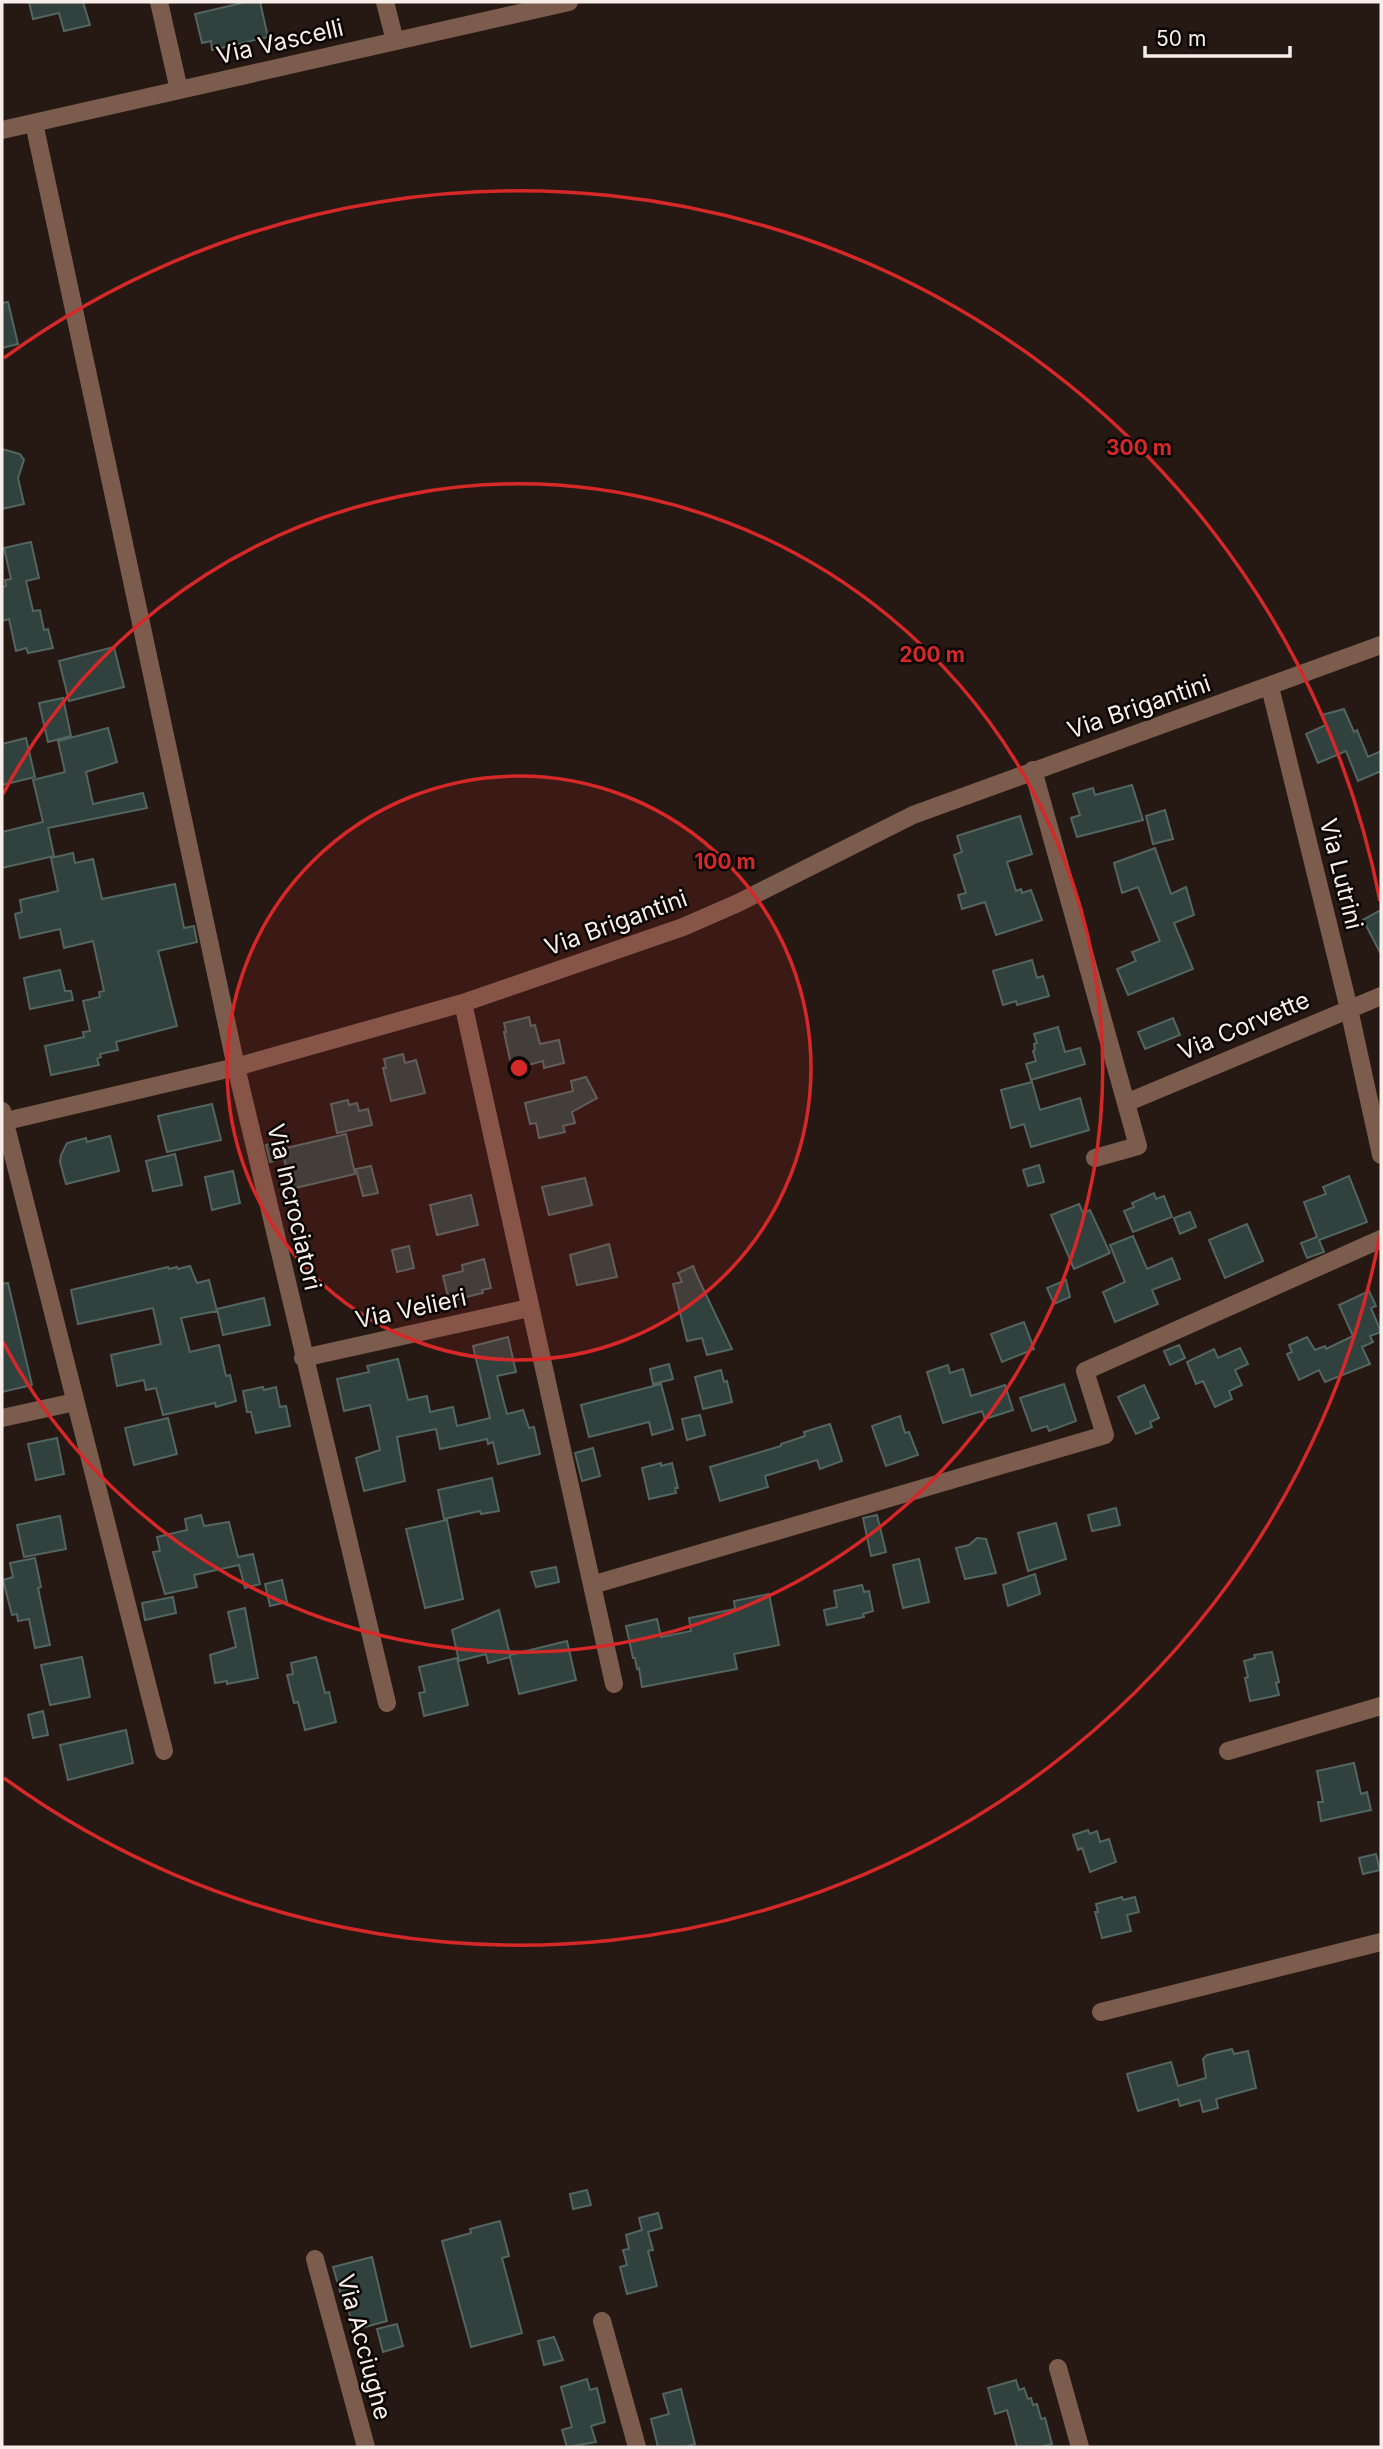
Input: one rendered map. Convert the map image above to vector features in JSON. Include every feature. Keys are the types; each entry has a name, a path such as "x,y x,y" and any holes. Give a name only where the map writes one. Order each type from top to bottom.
{"street":[{"path":"159,2 179,90"},
{"path":"385,2 395,41"},
{"name":"Via Vascelli","path":"2,130 569,2"},
{"name":"Via Incrociatori","path":"34,123 236,1068 387,1703"},
{"name":"Via Brigantini","path":"3,1118 236,1068 463,1003 694,922 738,903 913,815 1381,645"},
{"name":"Via Lutrini","path":"1270,687 1349,1009 1381,1155"},
{"path":"1033,770 1138,1146 1095,1158"},
{"name":"Via Corvette","path":"1126,1103 1381,996"},
{"path":"463,1003 614,1684"},
{"path":"3,1118 164,1751"},
{"path":"592,1585 1105,1436 1085,1371 1381,1239"},
{"name":"Via Velieri","path":"303,1358 529,1308"},
{"path":"2,1418 75,1402"},
{"path":"1228,1751 1381,1706"},
{"path":"1101,2012 1381,1942"},
{"name":"Via Acciughe","path":"315,2259 366,2447"},
{"path":"602,2321 637,2447"},
{"path":"1058,2368 1080,2447"}],"building":[{"path":"29,2 83,2 90,25 64,31 59,13 33,19"},
{"path":"246,2 260,2 268,37 212,50 211,41 202,43 195,14"},
{"path":"8,302 18,344 2,348 2,303"},
{"path":"2,449 20,454 24,460 18,478 24,504 2,509"},
{"path":"31,542 39,578 26,581 33,611 40,610 44,630 48,629 53,648 28,653 26,648 16,651 9,619 2,621 2,587 6,586 5,580 11,579 4,548"},
{"path":"114,647 124,687 69,701 59,661"},
{"path":"63,698 71,736 48,742 39,703"},
{"path":"1344,709 1354,732 1357,730 1368,757 1381,751 1381,771 1358,781 1346,751 1318,763 1306,734 1326,725 1322,715"},
{"path":"108,728 117,762 86,772 93,804 143,793 147,808 48,828 54,856 2,868 2,832 43,822 33,780 65,772 58,741"},
{"path":"26,738 35,777 2,785 2,744"},
{"path":"1132,785 1143,820 1077,837 1071,818 1080,815 1073,794 1093,788 1095,795"},
{"path":"1165,810 1173,839 1153,844 1146,816"},
{"path":"1020,816 1032,854 1007,862 1016,891 1021,889 1022,893 1031,890 1042,920 996,935 985,902 962,909 958,895 966,893 954,855 962,852 957,836"},
{"path":"1155,848 1171,894 1186,887 1194,915 1174,923 1193,969 1128,995 1117,969 1136,961 1132,952 1160,941 1138,887 1122,893 1114,863"},
{"path":"73,853 75,863 93,859 102,899 175,884 184,928 194,926 197,942 158,951 177,1026 116,1042 118,1050 100,1054 101,1057 97,1059 99,1065 51,1075 45,1046 84,1037 83,1032 90,1031 83,1001 100,997 99,992 104,991 93,941 64,948 60,929 20,938 15,914 22,912 20,900 58,891 51,858"},
{"path":"1381,910 1381,954 1363,920"},
{"path":"1032,960 1037,978 1043,976 1049,996 1017,1005 1016,1001 1003,1005 993,971"},
{"path":"60,970 65,991 71,991 73,1000 30,1009 24,978"},
{"path":"529,1017 531,1026 535,1025 540,1044 559,1040 564,1063 544,1068 543,1061 512,1069 504,1023"},
{"path":"1173,1018 1180,1035 1145,1049 1138,1032"},
{"path":"1058,1027 1065,1052 1080,1048 1085,1064 1031,1080 1026,1064 1036,1061 1033,1051 1034,1044 1037,1043 1034,1034"},
{"path":"403,1054 405,1063 416,1060 425,1093 391,1101 383,1068 386,1068 384,1059"},
{"path":"586,1077 597,1098 572,1112 575,1123 563,1126 565,1132 539,1138 536,1123 530,1124 525,1103 573,1091 571,1081"},
{"path":"1032,1082 1040,1110 1080,1098 1089,1130 1031,1147 1024,1124 1011,1128 1001,1090"},
{"path":"348,1100 349,1105 357,1103 359,1111 368,1109 372,1125 337,1133 331,1104"},
{"path":"212,1104 221,1140 167,1152 158,1116"},
{"path":"346,1134 355,1174 291,1189 282,1149"},
{"path":"110,1136 119,1171 66,1184 60,1162 67,1143 86,1138 87,1142"},
{"path":"278,1142 282,1159 270,1162 266,1145"},
{"path":"175,1154 182,1185 153,1191 146,1161"},
{"path":"1039,1165 1044,1182 1028,1186 1023,1170"},
{"path":"371,1166 378,1193 363,1196 356,1169"},
{"path":"233,1171 240,1203 212,1210 205,1177"},
{"path":"1349,1176 1367,1222 1319,1240 1324,1252 1307,1258 1301,1243 1317,1237 1304,1202 1326,1194 1323,1187"},
{"path":"585,1178 592,1205 549,1215 542,1187"},
{"path":"1154,1193 1156,1199 1164,1196 1172,1217 1133,1232 1124,1211 1134,1207 1132,1203"},
{"path":"471,1195 478,1225 437,1235 430,1205"},
{"path":"1079,1204 1083,1213 1090,1210 1110,1253 1074,1269 1051,1215"},
{"path":"1190,1212 1196,1227 1180,1234 1174,1218"},
{"path":"1247,1224 1263,1261 1225,1278 1209,1240"},
{"path":"1133,1236 1147,1269 1172,1258 1180,1279 1152,1290 1158,1304 1115,1322 1103,1292 1125,1282 1110,1245"},
{"path":"609,1244 617,1277 577,1285 570,1255"},
{"path":"409,1246 414,1268 397,1272 392,1250"},
{"path":"484,1259 491,1288 482,1290 483,1293 449,1301 443,1276 463,1271 462,1265"},
{"path":"190,1266 197,1283 209,1280 217,1311 181,1318 190,1352 219,1345 226,1376 230,1375 236,1401 216,1407 215,1403 163,1415 156,1388 146,1390 144,1380 117,1386 111,1355 161,1344 153,1308 78,1324 71,1290 168,1267 178,1269"},
{"path":"693,1266 732,1349 707,1355 702,1338 687,1341 673,1284 682,1282 678,1273"},
{"path":"1066,1280 1070,1297 1054,1304 1047,1288"},
{"path":"8,1283 32,1385 2,1392 2,1284"},
{"path":"1369,1291 1376,1306 1371,1308 1381,1332 1370,1336 1373,1342 1362,1347 1370,1364 1325,1382 1319,1370 1299,1380 1287,1354 1292,1352 1289,1345 1307,1337 1315,1350 1325,1346 1326,1349 1353,1336 1339,1305"},
{"path":"264,1298 270,1325 223,1335 217,1309"},
{"path":"1024,1322 1034,1349 1002,1362 991,1334"},
{"path":"508,1337 516,1372 497,1376 507,1414 523,1410 529,1428 534,1427 540,1454 498,1464 493,1442 488,1444 487,1439 440,1449 436,1429 397,1437 405,1481 364,1491 356,1458 380,1450 370,1405 344,1411 337,1379 369,1372 367,1366 398,1359 408,1400 427,1396 430,1412 453,1407 457,1426 490,1418 473,1346"},
{"path":"1179,1345 1185,1358 1170,1365 1164,1351"},
{"path":"1240,1348 1248,1364 1235,1370 1242,1385 1229,1391 1232,1399 1215,1407 1203,1381 1196,1384 1187,1362 1214,1349 1218,1358"},
{"path":"669,1364 673,1379 653,1384 650,1369"},
{"path":"948,1365 950,1373 963,1369 971,1396 1005,1385 1013,1410 985,1419 982,1411 943,1423 927,1372"},
{"path":"721,1370 732,1402 703,1409 695,1377"},
{"path":"661,1384 673,1429 652,1435 649,1422 589,1437 581,1405"},
{"path":"1064,1384 1076,1421 1049,1431 1047,1426 1032,1431 1020,1398"},
{"path":"1144,1385 1159,1418 1150,1422 1152,1427 1136,1434 1118,1397"},
{"path":"263,1387 264,1390 276,1387 280,1407 286,1406 290,1426 256,1433 251,1412 247,1412 243,1391"},
{"path":"700,1415 705,1435 687,1440 682,1419"},
{"path":"900,1416 905,1433 909,1432 918,1455 886,1466 872,1426"},
{"path":"168,1418 177,1454 134,1465 125,1428"},
{"path":"830,1424 842,1461 820,1469 817,1460 765,1476 768,1487 720,1501 710,1467 781,1446 805,1436 804,1432"},
{"path":"57,1438 64,1474 36,1480 28,1444"},
{"path":"593,1448 600,1476 582,1481 575,1453"},
{"path":"661,1463 661,1466 672,1463 678,1488 675,1488 676,1493 649,1499 642,1468"},
{"path":"492,1478 499,1511 481,1514 480,1511 444,1519 438,1490"},
{"path":"1116,1508 1120,1525 1092,1531 1088,1515"},
{"path":"201,1515 204,1526 229,1522 238,1557 253,1554 260,1584 245,1588 239,1565 194,1575 197,1587 165,1594 153,1552 160,1551 157,1537 187,1530 185,1519"},
{"path":"877,1515 886,1552 871,1556 863,1518"},
{"path":"60,1516 66,1549 24,1557 17,1525"},
{"path":"447,1520 463,1599 425,1608 406,1529"},
{"path":"1056,1523 1066,1559 1028,1571 1018,1533"},
{"path":"977,1538 986,1539 996,1573 965,1579 956,1548 969,1545"},
{"path":"35,1558 41,1587 38,1588 50,1645 35,1648 29,1619 18,1621 17,1614 12,1615 3,1580 13,1577 10,1563"},
{"path":"919,1559 929,1602 903,1608 893,1565"},
{"path":"556,1567 559,1582 536,1587 531,1572"},
{"path":"1035,1574 1040,1594 1008,1606 1003,1585"},
{"path":"282,1580 287,1602 270,1606 265,1584"},
{"path":"862,1585 864,1592 869,1591 873,1611 863,1614 864,1617 827,1625 824,1610 837,1607 834,1591"},
{"path":"769,1594 779,1645 734,1654 737,1669 642,1687 626,1626 657,1619 661,1637 691,1631 689,1618 735,1609 734,1601"},
{"path":"173,1597 176,1613 145,1620 142,1603"},
{"path":"245,1608 258,1678 227,1684 227,1681 215,1683 210,1655 236,1647 228,1612"},
{"path":"499,1610 510,1655 567,1641 576,1680 519,1694 510,1657 488,1663 486,1654 459,1661 452,1630"},
{"path":"1272,1652 1279,1695 1250,1701 1244,1661 1255,1658 1254,1655"},
{"path":"82,1657 90,1697 50,1705 41,1665"},
{"path":"316,1657 325,1693 329,1692 336,1722 305,1730 287,1675 293,1674 291,1663"},
{"path":"457,1658 468,1705 424,1716 419,1693 425,1692 419,1667"},
{"path":"43,1711 48,1735 33,1738 28,1715"},
{"path":"126,1730 133,1763 68,1780 60,1745"},
{"path":"1354,1763 1361,1794 1367,1792 1371,1810 1321,1821 1318,1802 1323,1802 1317,1771"},
{"path":"1088,1830 1090,1834 1097,1831 1100,1842 1109,1839 1116,1862 1090,1872 1082,1848 1078,1850 1073,1835"},
{"path":"1376,1854 1380,1870 1363,1874 1359,1858"},
{"path":"1122,1897 1123,1900 1135,1897 1139,1912 1127,1915 1131,1931 1102,1938 1095,1912 1098,1912 1096,1904"},
{"path":"1232,2049 1234,2054 1248,2051 1256,2088 1216,2099 1218,2108 1203,2112 1200,2100 1180,2106 1178,2099 1138,2111 1127,2074 1171,2062 1178,2086 1206,2078 1203,2059 1207,2055"},
{"path":"587,2190 591,2205 573,2209 570,2194"},
{"path":"658,2213 662,2228 648,2232 653,2250 648,2251 657,2286 627,2294 620,2267 627,2265 623,2250 629,2249 626,2235 642,2230 639,2218"},
{"path":"500,2221 509,2256 502,2258 522,2333 471,2347 442,2241 471,2233 470,2229"},
{"path":"372,2257 387,2321 354,2330 333,2267"},
{"path":"397,2324 403,2346 383,2352 377,2329"},
{"path":"554,2337 563,2360 544,2365 538,2341"},
{"path":"587,2379 590,2390 597,2388 605,2422 591,2426 596,2442 567,2447 562,2430 572,2427 561,2387"},
{"path":"1016,2380 1019,2390 1024,2388 1028,2399 1031,2398 1033,2405 1037,2404 1041,2419 1045,2418 1052,2444 1017,2447 1007,2410 995,2414 988,2388"},
{"path":"681,2389 695,2444 685,2447 658,2447 651,2419 669,2414 663,2394"}]}
